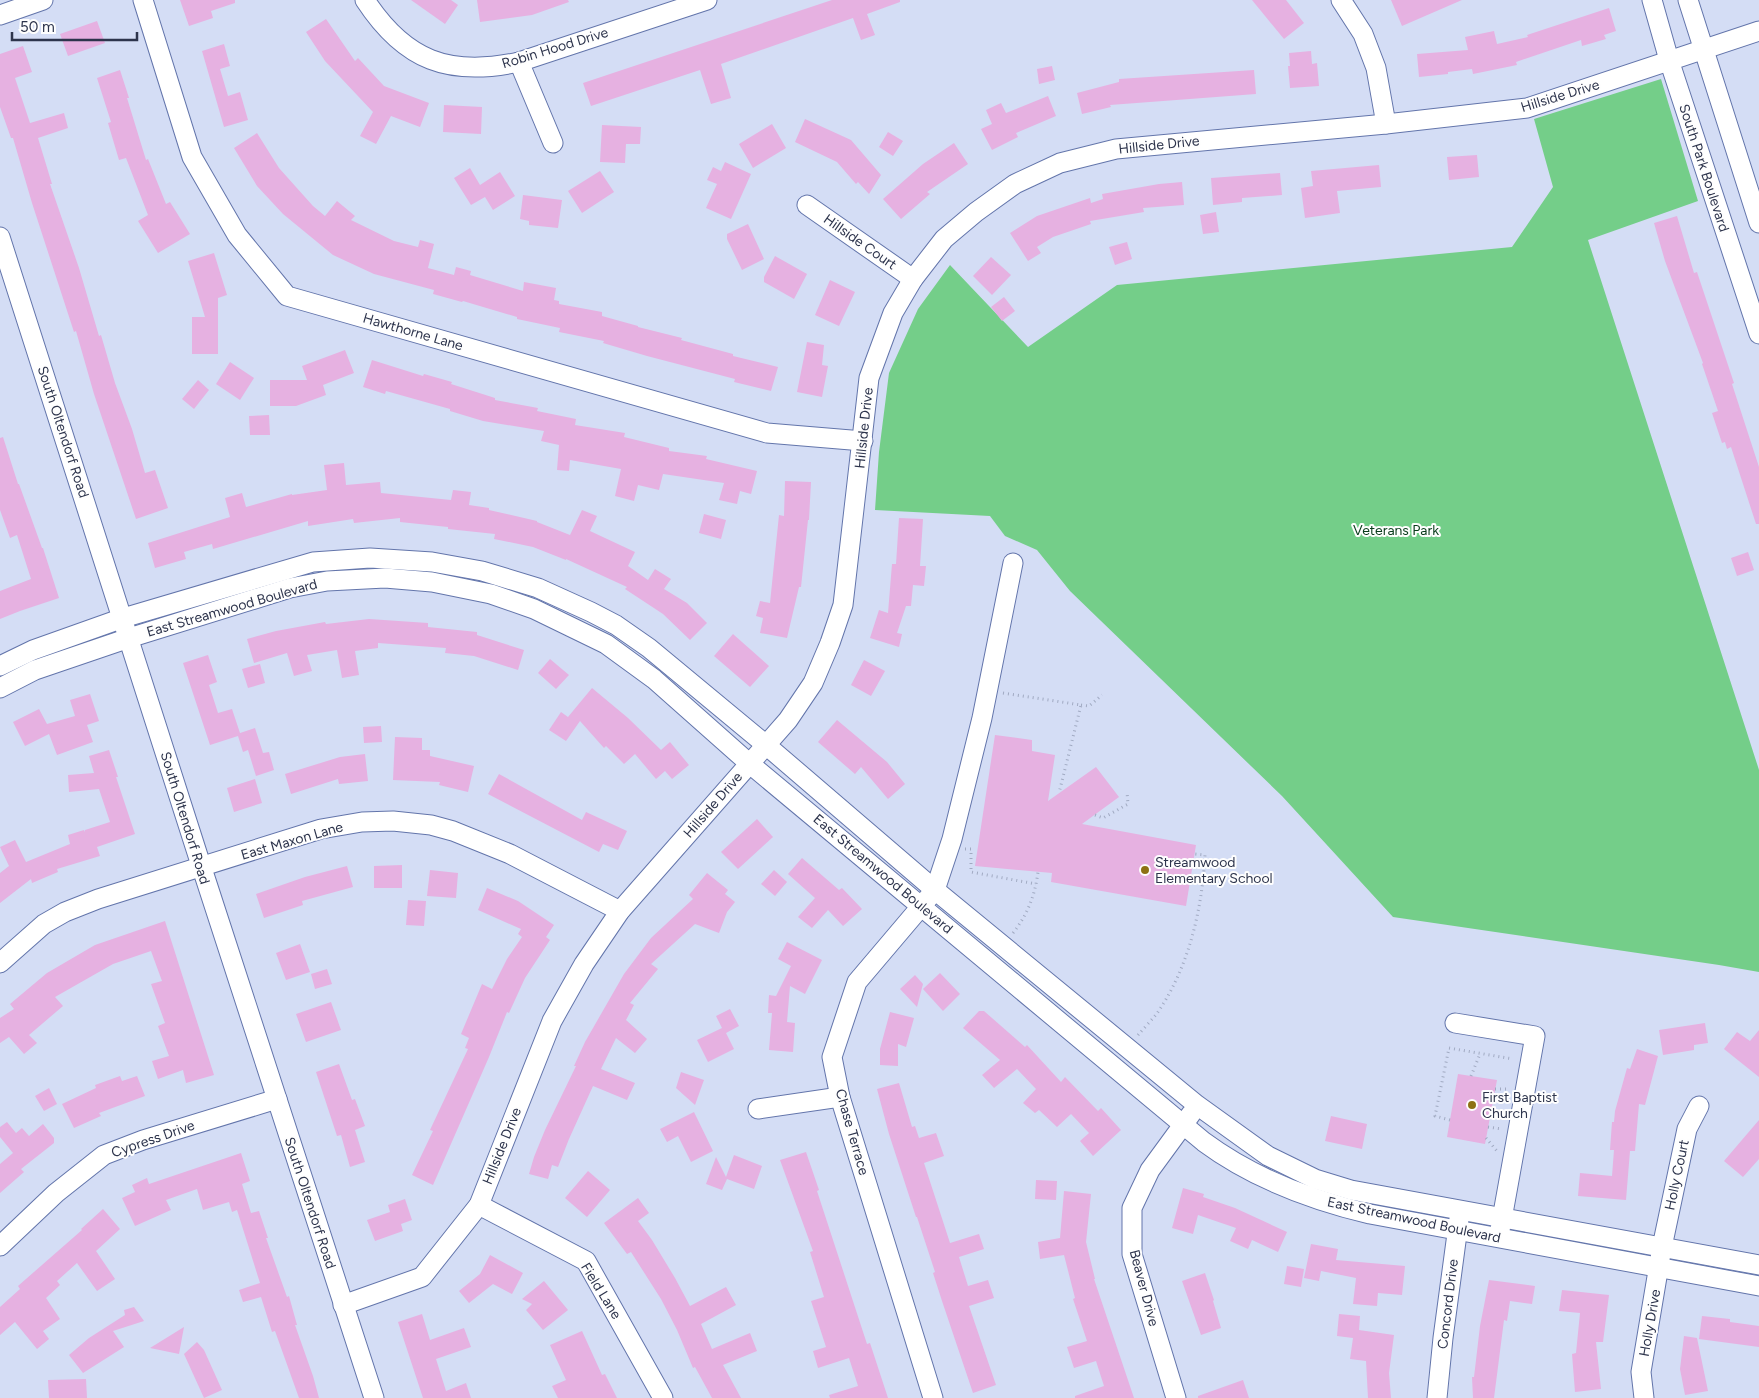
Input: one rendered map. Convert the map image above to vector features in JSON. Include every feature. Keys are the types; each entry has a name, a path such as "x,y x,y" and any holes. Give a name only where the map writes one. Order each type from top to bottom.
{"street":[{"path":"0,15 43,0"},
{"name":"Hawthorne Lane","path":"143,0 192,157 237,235 287,296 767,433 863,442"},
{"name":"Robin Hood Drive","path":"365,0 376,18 392,34 414,51 435,61 456,67 476,68 519,62 707,0"},
{"path":"1340,0 1363,34 1376,68 1386,124"},
{"name":"South Park Boulevard","path":"1652,0 1669,60 1759,334"},
{"path":"1688,0 1759,223"},
{"name":"Hillside Drive","path":"343,1305 422,1278 479,1205 552,1021 584,964 620,911 788,720 813,682 844,605 869,378 892,313 913,279 944,239 976,212 1015,184 1060,163 1116,149 1386,124 1527,108 1759,31"},
{"path":"519,62 553,143"},
{"name":"Hillside Court","path":"807,205 913,279"},
{"name":"South Oltendorf Road","path":"0,237 123,618 201,868 374,1398"},
{"name":"East Streamwood Boulevard","path":"0,666 48,644 123,618 313,562 347,558 390,558 432,562 482,571 538,588 616,625 649,648 766,745 935,890 1197,1105 1268,1156 1315,1179 1351,1190 1759,1265"},
{"path":"935,890 952,839 987,691 1013,563"},
{"name":"East Streamwood Boulevard","path":"0,688 35,670 129,638 310,583 343,579 385,578 451,584 491,594 534,609 606,644 654,679 750,764 1183,1124 1216,1151 1246,1169 1301,1194 1370,1214 1759,1286"},
{"name":"East Maxon Lane","path":"0,962 44,924 65,912 321,829 362,822 393,821 431,825 454,831 516,857 620,911"},
{"name":"Chase Terrace","path":"933,1398 840,1097 832,1057 857,982 935,890"},
{"path":"1455,1023 1535,1036 1499,1238"},
{"path":"758,1109 840,1097"},
{"name":"Cypress Drive","path":"0,1246 56,1193 104,1155 143,1140 277,1099"},
{"name":"Beaver Drive","path":"1176,1398 1132,1254 1132,1208 1150,1170 1197,1105"},
{"name":"Holly Court","path":"1662,1247 1687,1129 1699,1106"},
{"name":"Field Lane","path":"479,1205 586,1261 663,1398"},
{"name":"Concord Drive","path":"1437,1398 1443,1338 1461,1210"},
{"name":"Holly Drive","path":"1644,1398 1641,1372 1660,1268 1662,1247"}],"path":[{"path":"987,691 1089,706 1102,695"},
{"path":"1059,793 1081,705"},
{"path":"1095,815 1103,818 1128,804 1127,792"},
{"path":"948,848 971,850 971,872 1036,884"},
{"path":"1127,1047 1158,1012 1184,963 1198,916 1204,871 1205,855 1194,854"},
{"path":"1003,945 1021,922 1035,892 1038,872"},
{"path":"1450,1120 1435,1116 1449,1048 1515,1060"},
{"path":"1471,1076 1480,1054"}],"green space":[{"name":"Veterans Park","path":"1661,79 1698,201 1588,240 1759,770 1759,972 1393,917 1282,796 1070,591 1037,550 1005,536 990,516 875,510 879,452 889,373 918,309 950,265 1028,347 1117,285 1512,247 1553,187 1534,119"}],"building":[{"path":"180,0 235,0 235,3 211,11 213,18 189,26"},
{"path":"411,0 451,0 458,5 445,24"},
{"path":"477,0 568,0 569,2 532,15 480,22"},
{"path":"832,0 900,0 900,2 867,14 875,35 861,40 853,18 721,64 731,98 711,104 700,70 591,106 583,83"},
{"path":"1252,0 1286,0 1304,23 1284,39"},
{"path":"1391,0 1462,0 1402,26"},
{"path":"1609,8 1616,31 1604,35 1606,39 1582,46 1581,40 1516,62 1517,65 1473,74 1472,69 1419,77 1417,54 1468,50 1465,37 1494,31 1497,44 1528,37 1527,35"},
{"path":"326,19 355,61 358,58 384,86 429,103 420,127 391,116 376,144 360,136 373,112 325,61 306,32"},
{"path":"97,21 105,43 68,56 60,34"},
{"path":"224,44 230,66 220,69 228,96 240,92 248,120 224,127 202,51"},
{"path":"23,46 32,72 15,78 30,123 64,113 68,128 38,138 52,184 50,184 145,473 155,470 168,508 136,519 94,394 76,331 74,332 32,203 13,138 11,138 0,107 0,54"},
{"path":"1311,51 1312,64 1317,63 1319,86 1290,88 1289,53"},
{"path":"1052,66 1055,80 1039,84 1037,69"},
{"path":"120,70 146,160 148,159 166,204 170,202 190,234 158,253 138,221 148,215 126,158 119,160 108,123 111,122 97,78"},
{"path":"1254,70 1256,94 1110,105 1111,107 1082,114 1077,93 1119,82 1119,79"},
{"path":"1048,96 1056,116 1016,133 1018,137 992,150 981,129 992,124 986,110 1001,103 1006,113"},
{"path":"444,105 482,107 481,134 443,132"},
{"path":"805,119 851,140 881,175 869,194 858,182 856,184 837,162 795,142"},
{"path":"772,124 786,148 753,168 739,144"},
{"path":"602,125 641,127 640,144 626,144 625,163 600,162"},
{"path":"888,132 903,141 893,156 879,147"},
{"path":"257,133 279,168 313,206 325,216 337,201 355,216 351,220 394,241 418,247 420,240 434,244 428,268 454,275 456,267 471,271 470,275 523,291 524,282 556,288 554,300 559,301 559,304 602,312 602,316 682,338 681,340 733,354 733,356 778,367 771,391 734,382 735,379 603,343 604,341 559,332 560,328 517,319 517,317 433,294 434,290 374,274 333,255 283,214 257,186 234,148"},
{"path":"954,143 968,164 927,192 930,194 901,219 883,199 923,164"},
{"path":"1477,155 1479,177 1449,180 1447,157"},
{"path":"725,162 751,174 731,219 706,208 717,184 707,180 713,167 721,171"},
{"path":"1379,165 1381,187 1337,191 1340,213 1305,218 1301,188 1313,186 1311,171"},
{"path":"470,168 480,185 500,172 515,196 493,210 485,197 471,205 454,178"},
{"path":"600,171 614,192 582,213 568,191"},
{"path":"1280,173 1282,195 1242,198 1242,202 1213,205 1211,178"},
{"path":"1182,182 1184,205 1143,208 1144,212 1090,221 1091,224 1053,237 1037,247 1041,253 1028,261 1010,233 1037,216 1090,198 1091,203 1103,199 1102,194"},
{"path":"523,195 562,200 558,228 529,225 529,221 520,219"},
{"path":"1216,212 1219,232 1203,234 1200,215"},
{"path":"1677,216 1694,273 1697,272 1734,383 1732,384 1759,467 1759,524 1756,524 1731,447 1727,449 1725,442 1722,443 1712,413 1718,411 1703,363 1665,261 1654,223"},
{"path":"748,224 764,259 742,270 727,239 727,234"},
{"path":"1127,242 1132,259 1115,265 1109,247"},
{"path":"214,253 227,295 218,298 218,354 192,354 192,317 205,317 188,261"},
{"path":"775,256 807,274 794,299 764,282 764,277"},
{"path":"991,257 1011,275 992,295 973,276"},
{"path":"830,280 855,292 839,326 815,315"},
{"path":"1004,297 1015,311 1002,321 991,307"},
{"path":"807,342 824,345 822,365 828,366 822,397 797,392"},
{"path":"345,350 354,373 323,385 326,395 296,406 270,406 270,380 307,380 302,366"},
{"path":"372,360 423,376 424,374 452,382 451,384 495,398 495,400 538,408 537,411 576,419 575,425 625,433 624,437 669,448 669,451 707,456 706,459 757,471 751,494 740,491 737,504 719,500 724,483 663,474 659,490 638,485 634,501 615,496 621,469 570,460 569,471 557,470 559,445 541,441 544,431 483,421 450,411 450,409 386,391 385,394 363,387"},
{"path":"230,362 254,378 240,400 216,384"},
{"path":"198,380 209,390 194,409 182,399"},
{"path":"269,415 270,435 250,435 249,416"},
{"path":"3,437 59,598 0,619 0,591 31,579 17,535 10,538 0,510 0,438"},
{"path":"344,463 346,485 380,482 381,493 451,500 453,490 471,492 469,505 489,508 489,510 537,521 570,535 582,510 597,516 590,531 635,552 628,566 648,580 655,569 671,579 664,589 687,603 707,623 690,640 663,614 625,589 627,587 566,559 533,547 494,539 495,534 400,522 400,518 354,523 353,519 308,526 308,521 213,549 212,544 184,552 186,559 155,568 148,543 230,517 225,498 242,493 246,507 292,494 327,490 324,465"},
{"path":"785,481 811,482 809,520 801,587 799,587 787,638 760,633 763,618 756,616 760,601 770,603 779,515 784,516"},
{"path":"704,514 726,520 721,539 699,533"},
{"path":"899,518 923,519 920,566 926,566 924,586 913,585 911,606 906,606 897,633 902,634 899,647 870,638 879,610 888,613 892,564 896,564"},
{"path":"1748,552 1754,570 1737,576 1731,558"},
{"path":"369,619 428,623 428,627 477,632 477,635 524,650 518,670 474,656 445,653 446,648 378,643 378,648 355,651 359,675 342,678 337,650 307,655 312,671 294,676 287,653 254,663 247,639 276,631 325,622 326,624"},
{"path":"733,634 769,666 750,687 714,656"},
{"path":"208,655 217,682 209,685 218,713 232,709 240,733 255,728 263,753 269,752 274,770 256,776 248,750 243,752 238,736 210,745 183,663"},
{"path":"550,659 569,675 556,689 538,673"},
{"path":"864,660 885,671 871,696 851,685"},
{"path":"260,664 265,683 248,688 242,669"},
{"path":"592,688 628,718 661,750 670,742 689,765 672,779 665,771 656,779 635,754 624,764 606,746 604,748 580,721 566,741 549,730 561,712 568,717"},
{"path":"90,694 99,721 87,725 93,742 57,755 49,734 25,746 13,722 39,709 47,724 75,716 70,700"},
{"path":"837,720 887,762 905,784 888,799 861,767 855,774 818,742"},
{"path":"381,726 382,742 364,743 363,727"},
{"path":"995,735 1032,740 1032,751 1055,755 1048,801 1096,767 1119,797 1082,824 1196,845 1186,906 1051,882 1052,873 975,866"},
{"path":"395,737 422,738 422,750 430,750 430,756 474,766 468,792 439,785 440,782 393,780"},
{"path":"109,750 135,834 97,847 100,856 57,869 58,872 32,883 31,879 0,903 0,873 9,866 0,847 15,840 26,862 70,844 68,835 84,830 85,832 85,830 110,822 99,789 69,792 68,775 94,773 89,756"},
{"path":"365,754 368,781 339,784 338,779 291,794 285,774 340,757"},
{"path":"499,774 582,820 586,812 627,831 618,850 603,844 599,852 488,794"},
{"path":"255,779 262,803 234,812 227,788"},
{"path":"757,819 773,837 738,869 721,852"},
{"path":"802,858 839,890 842,888 862,909 843,926 828,910 812,928 798,917 815,898 788,874"},
{"path":"402,865 402,888 374,888 374,866"},
{"path":"347,866 353,887 302,901 303,905 264,918 256,894 305,877"},
{"path":"430,870 458,873 456,898 427,896"},
{"path":"774,870 787,882 775,896 761,884"},
{"path":"707,873 728,890 725,894 735,902 727,912 719,933 695,924 651,964 658,969 630,1003 634,1005 626,1020 647,1039 635,1053 616,1038 601,1069 635,1083 627,1100 593,1086 558,1167 552,1165 548,1179 529,1174 545,1130 576,1066 574,1066 585,1042 624,974 651,938 693,899 689,895"},
{"path":"487,888 518,901 554,925 546,937 550,940 525,978 509,1013 507,1012 433,1185 412,1175 433,1131 430,1130 468,1049 465,1048 469,1038 461,1034 482,984 492,989 507,959 522,937 518,934 521,929 478,910"},
{"path":"408,900 426,901 424,926 406,925"},
{"path":"165,921 214,1075 186,1083 183,1070 158,1079 152,1061 169,1056 158,1026 165,1023 151,984 162,981 151,951 113,964 55,997 63,1006 29,1035 37,1043 24,1054 9,1037 0,1043 0,1018 14,1009 10,1004 47,973 95,945"},
{"path":"787,942 822,960 805,994 790,986 787,1022 795,1023 793,1052 769,1050 772,1013 768,1013 769,995 776,996 791,966 778,959"},
{"path":"300,944 310,972 286,980 276,953"},
{"path":"327,969 332,984 315,989 311,974"},
{"path":"940,973 960,994 943,1011 923,989"},
{"path":"915,975 923,984 917,1007 900,989"},
{"path":"331,1002 341,1030 306,1042 296,1014"},
{"path":"730,1009 739,1026 726,1033 734,1049 708,1062 697,1040 722,1028 716,1016"},
{"path":"979,1011 984,1011 1025,1047 1027,1045 1061,1082 1065,1077 1098,1111 1101,1108 1121,1130 1093,1156 1080,1141 1089,1133 1071,1114 1057,1127 1039,1110 1035,1113 1023,1103 1036,1089 1017,1069 994,1088 982,1075 1000,1060 963,1028"},
{"path":"890,1012 914,1018 906,1047 898,1044 898,1066 880,1065 880,1049"},
{"path":"1705,1023 1708,1043 1694,1045 1694,1050 1663,1055 1659,1030"},
{"path":"1759,1030 1759,1077 1724,1049 1737,1032 1750,1041"},
{"path":"1637,1049 1658,1056 1645,1105 1639,1104 1635,1151 1630,1151 1626,1200 1578,1196 1580,1173 1612,1176 1614,1150 1610,1150 1612,1122 1614,1122 1615,1111 1627,1068 1630,1069"},
{"path":"339,1064 352,1100 355,1099 365,1126 355,1130 365,1162 350,1167 341,1135 337,1136 316,1072"},
{"path":"681,1072 704,1080 695,1105 676,1088"},
{"name":"First Baptist Church","path":"1458,1074 1497,1080 1485,1144 1447,1137"},
{"path":"120,1076 122,1081 137,1076 145,1096 99,1113 101,1116 74,1128 62,1104 96,1088 95,1085"},
{"path":"899,1083 912,1127 915,1126 919,1138 936,1133 944,1156 924,1163 950,1243 979,1234 984,1249 959,1257 968,1286 988,1280 994,1298 969,1306 996,1385 973,1393 889,1134 877,1089"},
{"path":"49,1088 57,1104 44,1111 35,1096"},
{"path":"694,1112 713,1151 691,1162 678,1136 667,1142 660,1129"},
{"path":"1331,1116 1367,1124 1362,1149 1325,1141"},
{"path":"1759,1120 1759,1159 1743,1177 1724,1161"},
{"path":"7,1122 16,1133 22,1128 29,1136 43,1124 54,1138 54,1143 21,1169 24,1172 0,1193 0,1164 13,1153 0,1137 0,1127"},
{"path":"806,1152 867,1344 870,1343 888,1398 830,1398 829,1395 858,1386 849,1358 818,1368 813,1351 826,1347 811,1301 824,1297 810,1252 813,1251 780,1160"},
{"path":"241,1153 250,1181 242,1184 251,1213 259,1211 268,1238 266,1238 287,1297 289,1296 297,1325 295,1325 319,1398 299,1398 275,1331 272,1332 261,1297 243,1302 239,1290 260,1283 237,1210 232,1212 229,1202 203,1210 197,1189 166,1200 171,1210 135,1226 122,1198 135,1192 132,1185 147,1178 149,1184"},
{"path":"734,1155 762,1166 754,1189 727,1179 722,1190 706,1184 716,1157 726,1177"},
{"path":"588,1171 610,1190 587,1217 565,1198"},
{"path":"1036,1180 1057,1181 1056,1200 1035,1199"},
{"path":"1183,1188 1204,1194 1203,1197 1235,1208 1287,1232 1278,1252 1252,1240 1248,1249 1230,1241 1236,1228 1198,1215 1193,1234 1172,1228"},
{"path":"1064,1191 1091,1194 1086,1242 1094,1279 1134,1398 1075,1398 1075,1396 1104,1386 1096,1361 1074,1368 1067,1347 1087,1341 1073,1299 1075,1298 1064,1255 1040,1259 1038,1242 1060,1238"},
{"path":"638,1198 649,1213 638,1221 652,1240 690,1306 726,1287 736,1305 701,1324 712,1349 750,1333 757,1351 723,1365 741,1398 712,1398 695,1367 693,1368 661,1299 631,1252 627,1254 604,1223"},
{"path":"405,1199 412,1220 401,1224 403,1231 375,1241 367,1220 390,1212 388,1205"},
{"path":"103,1209 120,1229 96,1251 115,1279 97,1291 77,1263 57,1281 60,1285 46,1298 60,1319 43,1331 49,1339 37,1349 15,1322 0,1335 0,1307 20,1289 18,1286"},
{"path":"1311,1244 1338,1249 1336,1260 1405,1266 1402,1295 1378,1293 1377,1306 1353,1304 1356,1278 1321,1271 1319,1281 1304,1278"},
{"path":"490,1255 523,1273 512,1294 493,1284 469,1303 459,1291 480,1274"},
{"path":"1287,1266 1304,1269 1301,1287 1284,1284"},
{"path":"1205,1273 1221,1328 1201,1335 1182,1281"},
{"path":"1489,1280 1535,1286 1532,1304 1510,1301 1507,1321 1504,1320 1494,1398 1473,1398 1472,1377 1474,1377 1480,1326"},
{"path":"544,1281 568,1310 543,1330 526,1310 532,1304 522,1299"},
{"path":"1562,1290 1609,1295 1603,1342 1596,1342 1601,1389 1575,1392 1572,1354 1576,1353 1580,1313 1559,1311"},
{"path":"134,1307 144,1321 113,1331 124,1347 83,1373 69,1355 89,1338 125,1315 124,1310"},
{"path":"422,1314 430,1340 464,1328 471,1347 436,1359 446,1391 466,1383 471,1398 423,1398 398,1322"},
{"path":"1339,1314 1360,1316 1359,1330 1394,1335 1389,1373 1391,1398 1368,1398 1366,1361 1350,1359 1353,1338 1337,1336"},
{"path":"1702,1316 1730,1319 1730,1322 1759,1326 1759,1347 1699,1339"},
{"path":"184,1327 179,1354 150,1348"},
{"path":"582,1331 602,1375 605,1374 617,1398 558,1398 552,1386 566,1380 550,1345"},
{"path":"1684,1336 1697,1338 1708,1391 1685,1395 1680,1369"},
{"path":"197,1342 204,1350 222,1390 204,1398 184,1354"},
{"path":"86,1379 87,1398 49,1398 48,1380"},
{"path":"1243,1380 1249,1398 1198,1398 1198,1396"}],"place":[{"name":"Streamwood Elementary School","path":"1145,870"},
{"name":"First Baptist Church","path":"1472,1105"}]}
